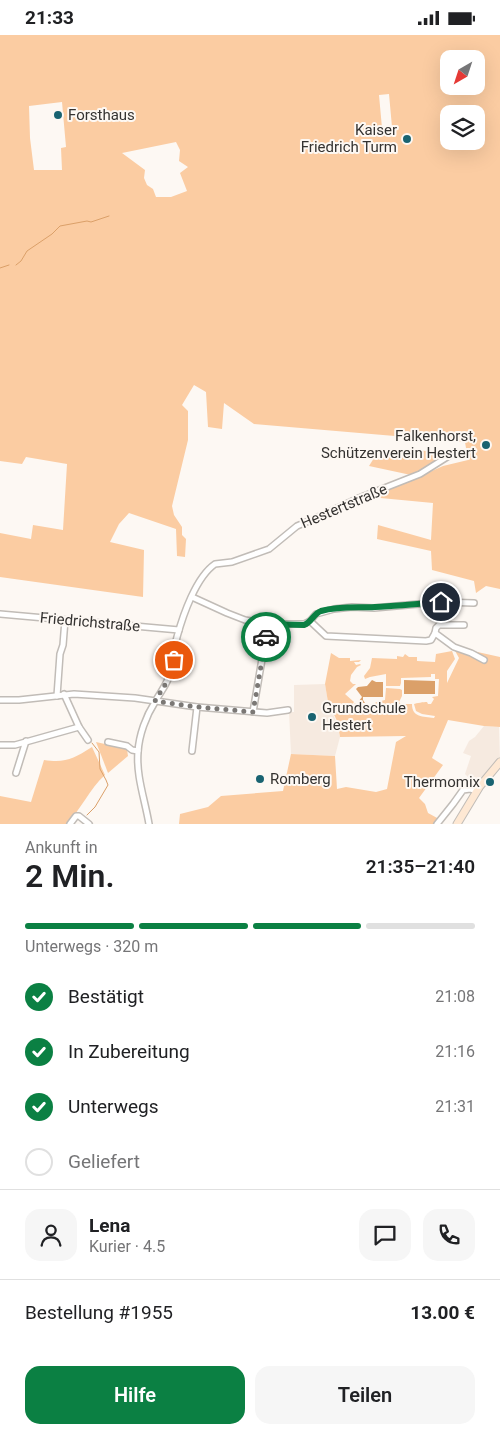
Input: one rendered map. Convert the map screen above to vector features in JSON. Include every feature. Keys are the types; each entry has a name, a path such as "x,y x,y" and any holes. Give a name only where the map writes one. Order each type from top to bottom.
{"main road":[{"path":"458,824 471,790 500,762"}],"street":[{"name":"Hestertstraße","path":"149,824 138,774 138,751 142,730 155,701 168,680 179,630 202,577 215,563 232,562 269,549 297,525 420,473 455,452"},
{"path":"192,597 245,620 268,624 304,625 316,614 334,609 352,607 374,608 441,602 474,603"},
{"name":"Friedrichstraße","path":"0,614 179,630"},
{"path":"57,696 65,620"},
{"path":"310,621 326,636 426,641 431,640 439,625 464,625"},
{"path":"253,712 268,624"},
{"path":"435,633 443,637 454,647 484,660"},
{"path":"0,700 19,701 74,693 253,712 267,713 288,710"},
{"path":"64,694 79,727 88,740"},
{"path":"192,751 197,707"},
{"path":"0,745 15,745 79,727"},
{"path":"16,773 26,741"},
{"path":"108,742 127,746 132,750 138,751"},
{"path":"437,824 462,790 471,790"},
{"path":"70,824 76,816 79,816 90,824"}],"shaded area":[{"path":"0,35 500,35 500,589 486,586 476,593 474,581 432,570 431,551 377,539 378,525 431,540 433,503 370,497 443,466 468,460 465,442 254,424 224,403 222,429 208,427 206,392 194,385 182,405 188,411 188,440 172,506 174,515 182,527 182,535 186,539 185,557 177,556 176,529 129,513 119,524 110,542 144,550 143,597 0,577 0,533 31,539 33,525 63,530 67,464 26,457 22,464 0,461","holes":["389,94 392,127 382,128 379,95","62,102 66,147 61,148 62,170 34,170 29,106","176,142 180,150 179,161 188,167 180,173 187,191 171,197 156,197 153,189 147,185 144,178 145,170 122,153"]},
{"path":"413,450 427,451 443,458 411,475 369,466 374,458"},
{"path":"455,647 500,657 500,727 448,720 432,758 443,765 419,798 425,804 428,813 439,819 436,824 179,824 180,814 208,807 221,796 283,791 291,754 335,756 337,789 346,787 376,792 387,789 396,742 406,736 340,737 337,721 328,702 325,684 331,653 339,658 350,658 350,661 361,660 354,662 356,665 361,665 351,675 350,681 356,684 345,694 354,702 353,706 355,703 362,709 385,700 386,688 400,689 402,690 402,696 399,702 402,706 412,704 412,709 416,714 434,718 435,716 416,711 414,704 427,702 431,704 434,699 432,697 438,696 439,679 435,679 435,674 431,674 431,677 401,678 400,686 386,686 386,674 365,679 364,676 370,668 372,658 397,659 397,656 403,657 405,654 409,657 417,657 417,661 435,662 436,654 452,651 455,659 447,671 447,683 459,658 454,649"},
{"path":"372,680 383,682 383,697 363,697 365,703 360,702 362,697 356,689 367,686"},
{"path":"404,680 435,681 435,694 404,694"},
{"name":"Grundschule Hestert","path":"325,684 328,702 340,737 335,756 291,754 289,712 294,712 294,685"},
{"path":"484,726 499,727 500,760 477,786 465,774 471,756 463,753 469,741"},
{"path":"96,742 127,749 128,756 108,773"},
{"path":"92,747 105,775 94,786 77,812 66,824 0,824 0,796 31,802 44,760 58,761 69,759 80,755"}],"waterway":[{"path":"16,265 27,251 52,234 60,226 87,221 91,222 109,216"},
{"path":"0,268 9,265"},
{"path":"87,815 95,807 108,785 100,769 99,752 92,743"}],"way so far":[{"path":"174,660 168,680 155,701 253,712 266,637"}],"place":[{"name":"Forsthaus","path":"58,115"},
{"name":"Kaiser Friedrich Turm","path":"407,139"},
{"name":"Falkenhorst, Schützenverein Hestert","path":"486,445"},
{"name":"Grundschule Hestert","path":"312,717"},
{"name":"Romberg","path":"260,779"},
{"name":"Thermomix","path":"490,782"}],"route":[{"path":"266,637 268,624 304,625 316,614 334,609 352,607 374,608 441,602"}]}
